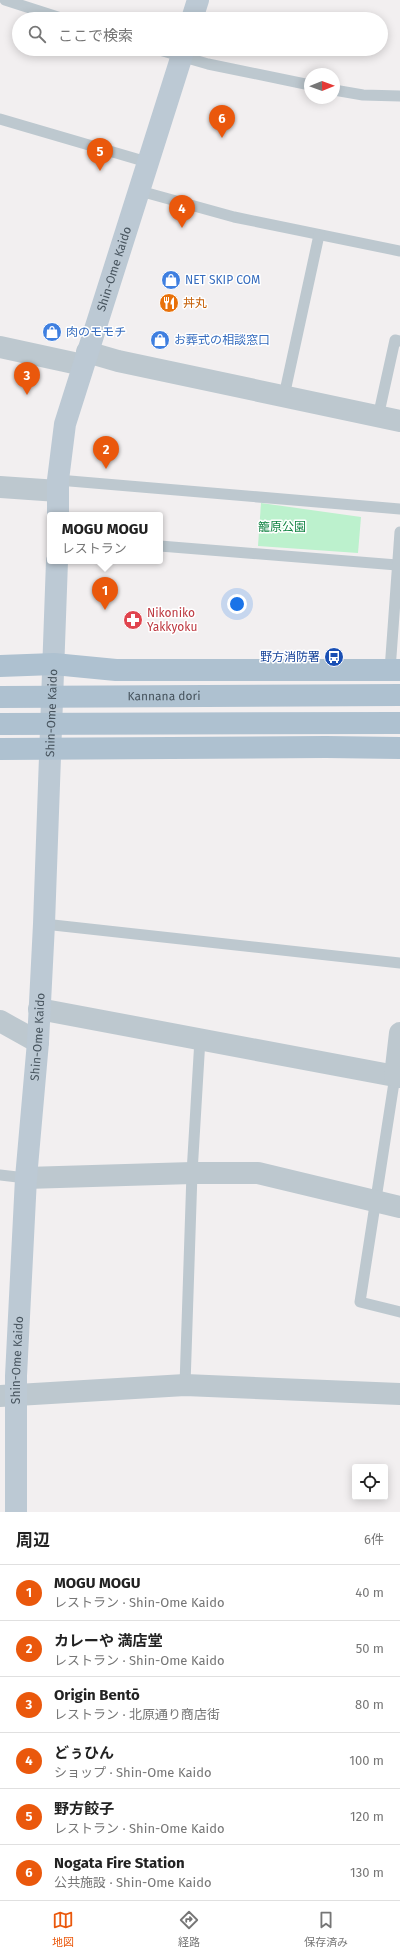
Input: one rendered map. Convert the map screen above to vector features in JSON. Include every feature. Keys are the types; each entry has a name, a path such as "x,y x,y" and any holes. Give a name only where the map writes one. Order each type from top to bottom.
{"main road":[{"path":"194,12 198,0"},
{"name":"Shin-Ome Kaido","path":"58,512 58,485 65,424 140,191 147,162 182,56"},
{"name":"Shin-Ome Kaido","path":"16,1512 8,1396 16,1376 26,1178 38,1042 44,924 57,564"},
{"path":"0,666 54,664 116,670 395,670"},
{"name":"Kannana dori","path":"0,698 400,695"},
{"path":"0,724 400,724"},
{"path":"0,749 400,748"}],"street":[{"path":"0,347 118,361 400,421"},
{"path":"0,487 58,485"},
{"path":"39,1009 397,1076 400,1033"},
{"path":"0,1021 38,1042"},
{"path":"26,1178 192,1173 258,1174 400,1206"},
{"path":"8,1396 185,1385 400,1394"}],"lane":[{"path":"5,0 42,12"},
{"path":"195,56 304,83"},
{"path":"340,91 363,95 400,96"},
{"path":"0,119 147,162"},
{"path":"140,191 234,217 400,251"},
{"path":"284,396 319,235"},
{"path":"378,417 395,340 400,341"},
{"path":"58,485 400,509"},
{"path":"395,670 400,532"},
{"path":"163,546 398,562"},
{"path":"44,924 400,963"},
{"path":"185,1385 192,1173 200,1039"},
{"path":"397,1076 360,1302 400,1312"},
{"path":"0,1175 26,1178"}],"green space":[{"name":"籠原公園","path":"261,503 361,517 358,553 258,546"}],"place":[{"name":"Nogata Fire Station","path":"222,138"},
{"name":"野方餃子","path":"100,171"},
{"name":"どぅひん","path":"182,228"},
{"name":"NET SKIP COM","path":"171,280"},
{"name":"丼丸","path":"169,303"},
{"name":"肉のモモチ","path":"52,332"},
{"name":"お葬式の相談窓口","path":"160,340"},
{"name":"Origin Bentō","path":"27,395"},
{"name":"カレーや 満店堂","path":"106,469"},
{"name":"MOGU MOGU","path":"105,610"},
{"name":"Nikoniko Yakkyoku","path":"133,620"},
{"name":"野方消防署","path":"334,657"}]}
